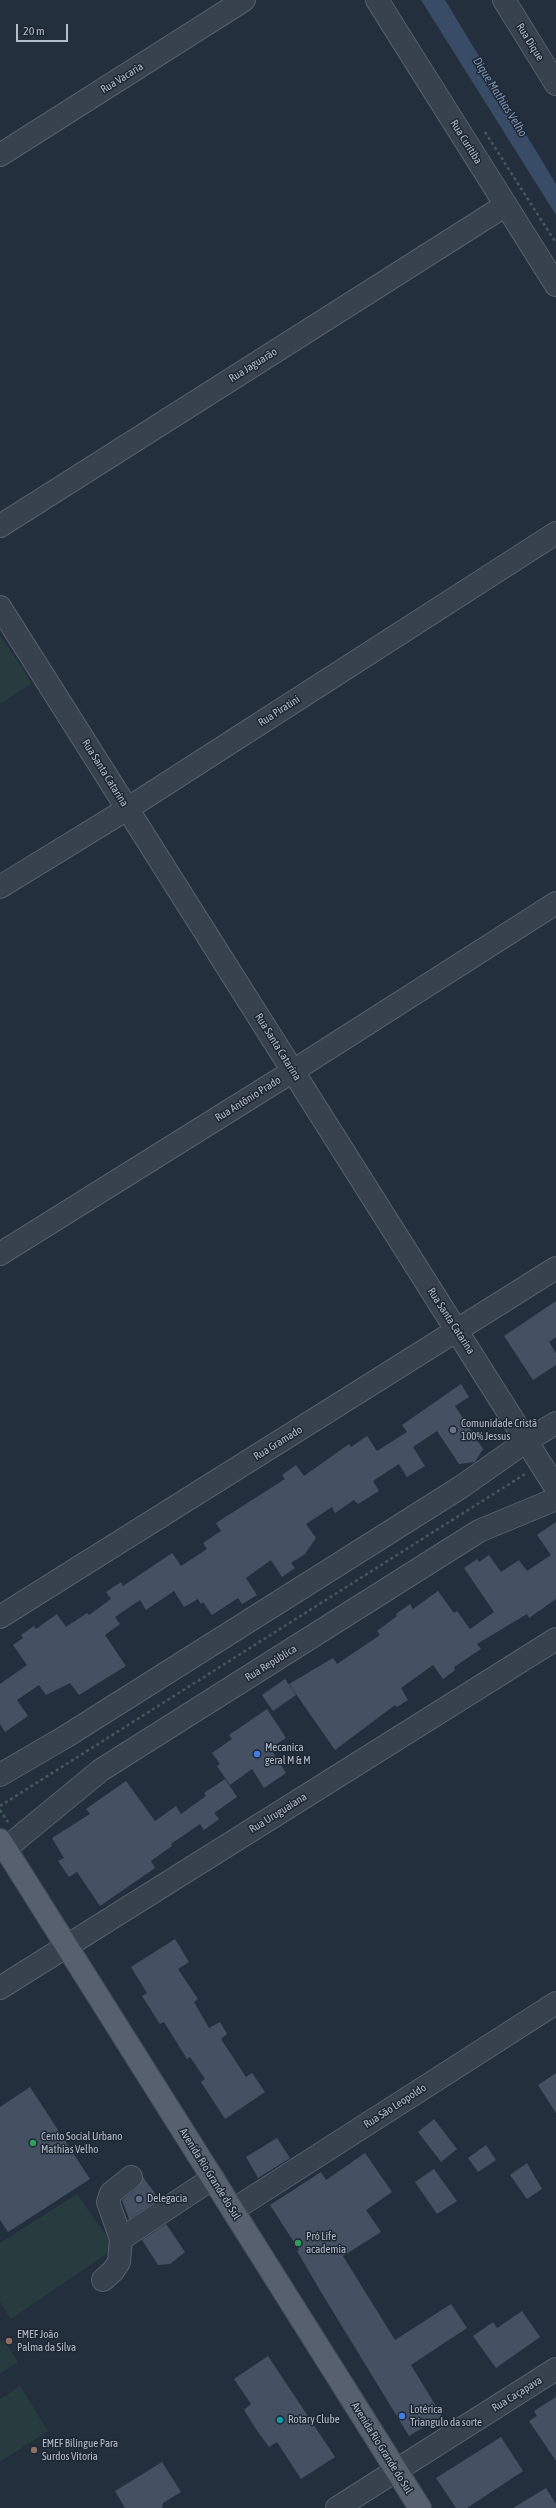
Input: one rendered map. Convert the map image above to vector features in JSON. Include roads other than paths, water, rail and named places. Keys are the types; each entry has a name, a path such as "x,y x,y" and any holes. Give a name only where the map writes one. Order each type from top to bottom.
{"main road":[{"name":"Avenida Rio Grande do Sul","path":"2,1846 68,1945 420,2508"}],"street":[{"name":"Rua Vacaria","path":"0,155 244,0"},
{"name":"Rua Curitiba","path":"377,0 556,285"},
{"name":"Rua Dique","path":"504,0 556,84"},
{"name":"Rua Jaguarão","path":"0,526 506,205"},
{"name":"Rua Piratini","path":"0,887 127,808 556,533"},
{"name":"Rua Santa Catarina","path":"0,607 457,1331 528,1440 556,1488"},
{"name":"Rua Antônio Prado","path":"0,1254 293,1071 556,903"},
{"name":"Rua Gramado","path":"0,1617 556,1268"},
{"path":"0,1775 72,1733 461,1487 528,1440 556,1423"},
{"name":"Rua República","path":"2,1846 101,1770 479,1531 556,1499"},
{"name":"Rua Uruguaiana","path":"0,1988 556,1639"},
{"name":"Rua São Leopoldo","path":"233,2210 556,2003"},
{"path":"103,2280 113,2271 119,2262 121,2239 108,2202 111,2193 131,2177"},
{"path":"121,2239 213,2178"},
{"name":"Rua Caçapava","path":"337,2508 556,2369"}],"water":[{"name":"Dique Mathias Velho","path":"421,0 445,0 556,184 556,215"}],"place":[{"name":"Comunidade Cristã 100% Jessus","path":"453,1430"},
{"name":"Mecanica geral M & M","path":"257,1754"},
{"name":"Cento Social Urbano Mathias Velho","path":"33,2143"},
{"name":"Delegacia","path":"139,2199"},
{"name":"Pró Life academia","path":"298,2243"},
{"name":"EMEF João Palma da Silva","path":"9,2341"},
{"name":"Lotérica Triangulo da sorte","path":"402,2416"},
{"name":"Rotary Clube","path":"280,2420"},
{"name":"EMEF Bilíngue Para Surdos Vitoria","path":"34,2450"}]}
